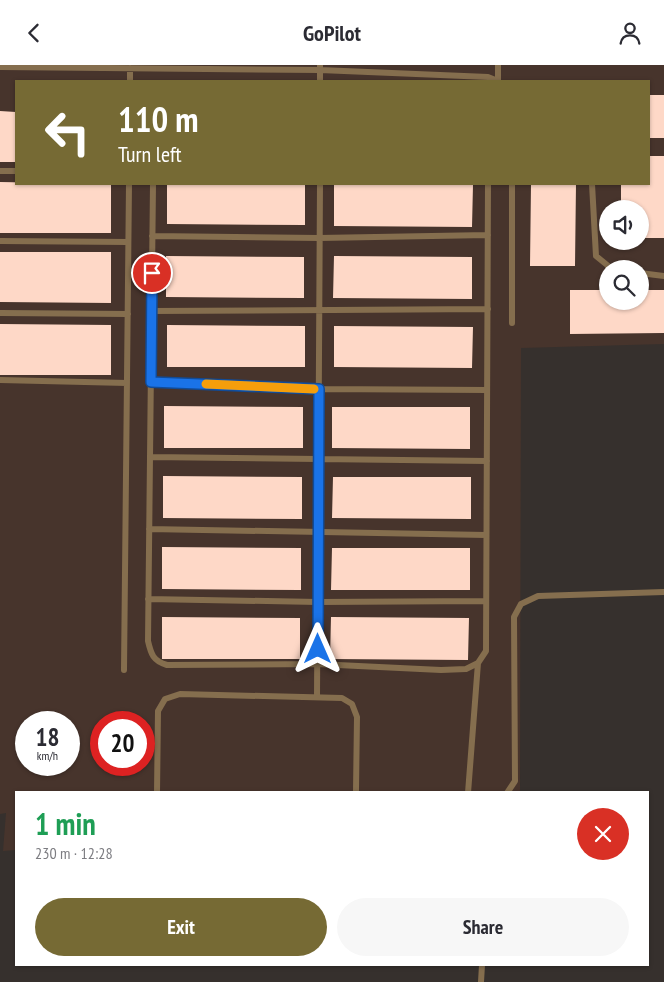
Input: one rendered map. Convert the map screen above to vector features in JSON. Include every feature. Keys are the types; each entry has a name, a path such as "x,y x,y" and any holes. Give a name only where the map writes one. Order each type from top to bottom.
{"lane":[{"path":"498,65 498,80"},
{"path":"0,67 320,67 488,77 496,80"},
{"path":"320,67 320,80"},
{"path":"130,68 130,80"},
{"path":"0,171 15,171"},
{"path":"124,670 129,185"},
{"path":"153,185 148,599 148,641 151,655 158,662 166,665 317,664 441,671 466,669 478,663"},
{"path":"317,697 320,185"},
{"path":"468,791 478,663 486,651 488,185"},
{"path":"512,185 512,323"},
{"path":"592,185 596,256 601,260"},
{"path":"152,236 319,238 488,235"},
{"path":"0,241 128,242"},
{"path":"649,274 664,276"},
{"path":"152,311 488,309"},
{"path":"0,313 128,314"},
{"path":"0,380 127,383"},
{"path":"151,382 319,389 487,390"},
{"path":"150,457 487,461"},
{"path":"149,529 486,535"},
{"path":"508,791 515,781 514,617 521,604 538,595 664,592"},
{"path":"148,599 318,603 486,601"},
{"path":"157,791 158,711 165,699 180,695 342,698 352,704 357,717 356,791"},
{"path":"482,966 482,982"}],"shaded area":[{"path":"0,65 664,65 664,344 521,348 520,791 15,791 15,850 3,851 6,813 0,814"}],"building":[{"path":"650,95 664,95 664,138 650,138"},
{"path":"0,111 15,112 15,162 0,162"},
{"path":"650,156 664,156 664,238 649,238 649,200 621,200 621,185 650,185"},
{"path":"0,182 15,182 15,185 111,185 111,233 0,233"},
{"path":"167,185 305,185 305,225 167,224"},
{"path":"334,185 473,185 472,227 334,226"},
{"path":"531,185 576,185 575,266 530,266"},
{"path":"0,252 111,252 111,303 0,302"},
{"path":"166,256 304,257 304,298 166,297"},
{"path":"334,256 472,257 472,299 333,298"},
{"path":"570,290 599,290 599,310 649,310 649,290 664,290 664,333 570,334"},
{"path":"0,324 111,325 111,375 0,375"},
{"path":"167,325 305,326 305,367 167,367"},
{"path":"334,326 473,327 472,368 334,367"},
{"path":"164,406 303,407 303,448 164,448"},
{"path":"332,407 470,407 470,449 332,448"},
{"path":"163,476 302,477 302,519 163,518"},
{"path":"333,477 471,477 471,519 332,518"},
{"path":"162,547 301,548 301,590 162,589"},
{"path":"332,548 470,548 470,590 331,590"},
{"path":"162,617 300,618 300,659 162,659"},
{"path":"331,617 469,618 468,660 330,659"}],"slow traffic":[{"path":"206,384 314,389"}],"route":[{"path":"152,273 151,382 319,389 318,649"}]}
